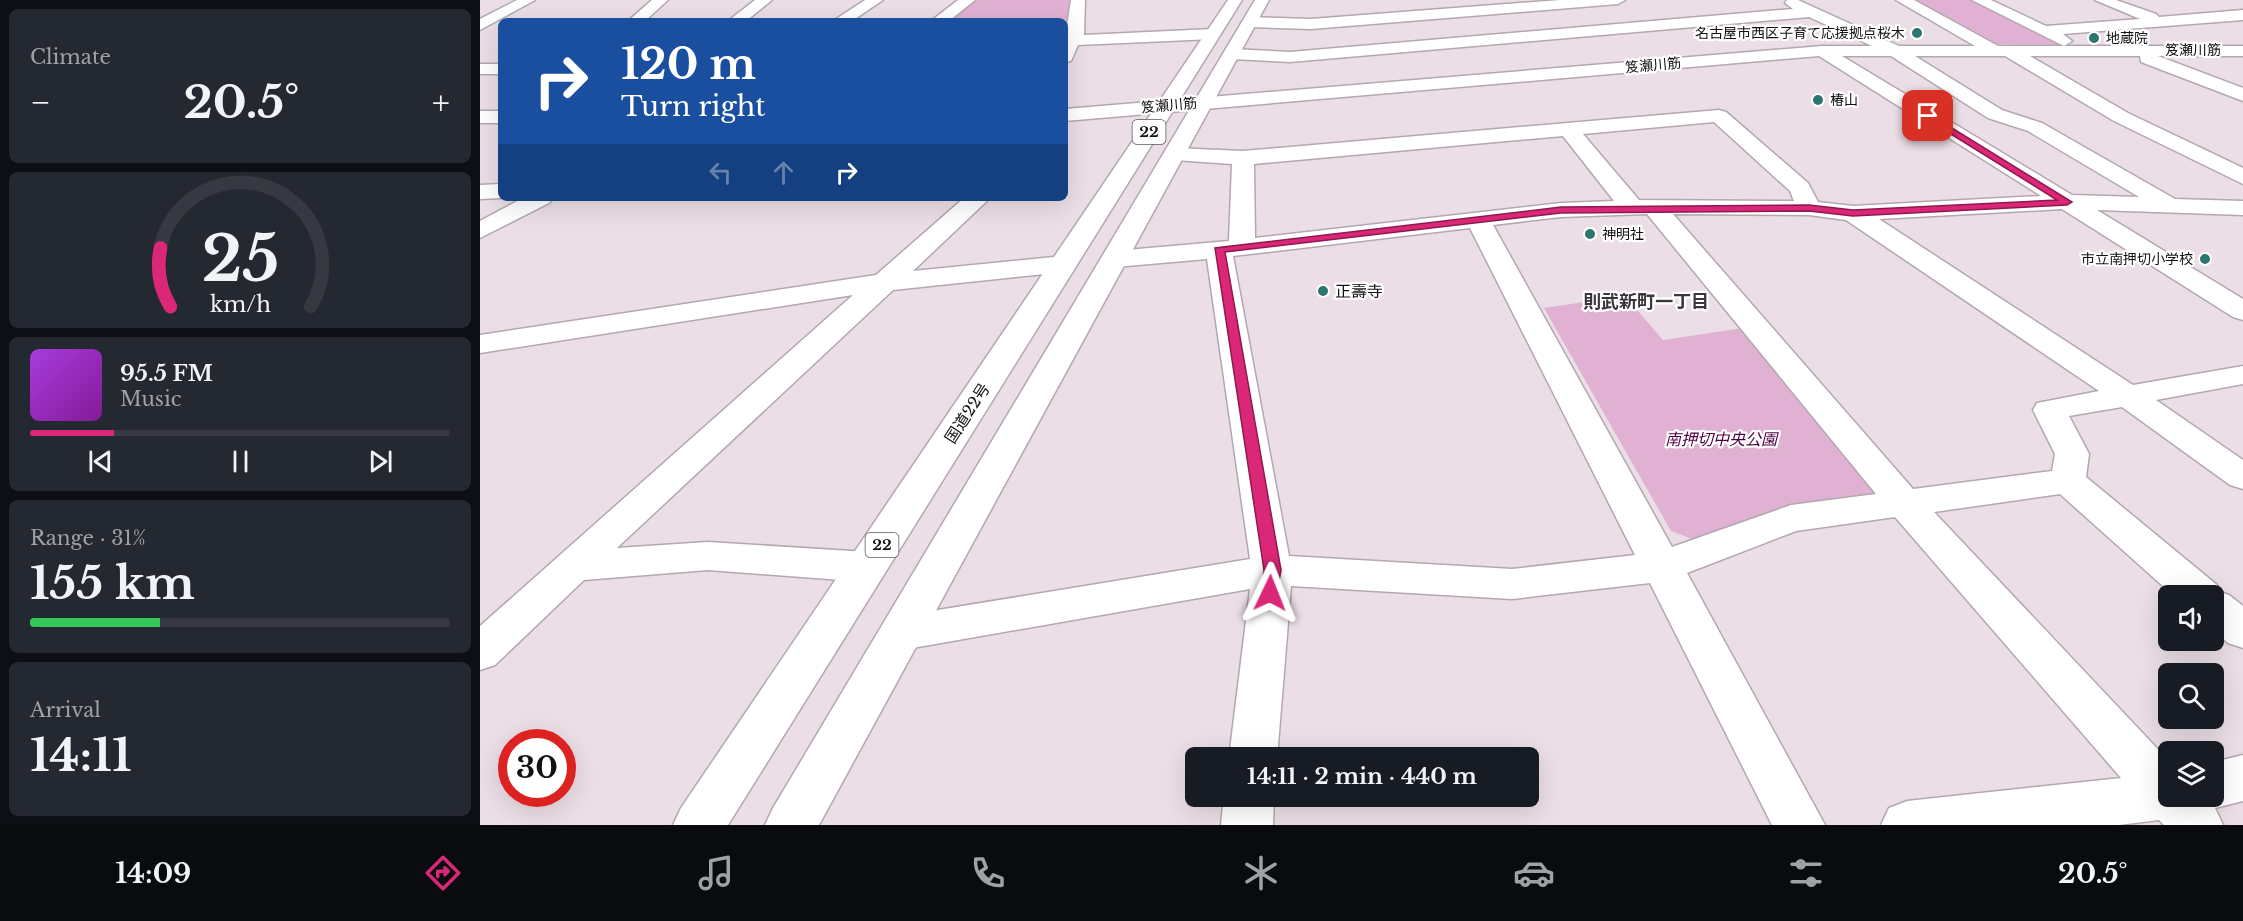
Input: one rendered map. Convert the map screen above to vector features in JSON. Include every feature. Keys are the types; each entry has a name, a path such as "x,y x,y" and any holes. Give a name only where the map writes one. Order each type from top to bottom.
{"main road":[{"path":"480,25 528,0"},
{"path":"640,18 661,0"},
{"path":"740,18 765,0"},
{"path":"846,18 876,0"},
{"path":"943,18 968,0"},
{"path":"1075,40 1078,0"},
{"name":"国道22号","path":"699,825 1235,0"},
{"name":"22","path":"791,825 1262,0"},
{"path":"1369,0 1447,82"},
{"path":"1250,22 1311,24 1554,2 1618,0"},
{"path":"1784,0 1892,50 1995,114 2035,127 2170,205"},
{"path":"1903,0 2001,50 2121,117 2243,177"},
{"path":"1979,0 2084,50"},
{"path":"2102,0 2243,49"},
{"path":"1554,2 1648,65"},
{"path":"1667,5 1758,56"},
{"path":"1232,54 1290,57 1810,12"},
{"path":"2042,31 2243,15"},
{"path":"1068,49 1070,43 1075,40 1213,34"},
{"name":"笈瀬川筋","path":"1068,115 1822,51 2223,51 2243,49"},
{"path":"2127,50 2243,95"},
{"path":"1822,51 2243,311"},
{"path":"2223,51 2243,59"},
{"path":"480,69 498,69"},
{"path":"1175,154 1243,158 1719,116 1800,188 1809,208"},
{"path":"480,117 498,117"},
{"path":"1567,128 1643,207 1904,503 2158,784"},
{"path":"1243,158 1231,248 1272,570 1254,747"},
{"path":"480,192 498,191"},
{"path":"480,231 535,201"},
{"path":"480,652 975,201"},
{"path":"1115,259 1561,210 1643,207 1809,208 1853,213 2067,202 2243,208"},
{"path":"1853,213 2128,396 2243,477"},
{"path":"1478,220 1799,825"},
{"path":"480,344 887,282 1064,264"},
{"path":"2068,481 2072,454 2049,410 2243,375"},
{"path":"901,633 1272,570 1512,584 1661,567 1791,518 2068,481 2189,585"},
{"path":"572,566 708,556 868,567"},
{"path":"2224,615 2243,631"},
{"path":"2224,783 2243,778"},
{"path":"1907,825 2158,797"},
{"path":"1247,825 1249,807"},
{"path":"2180,807 2197,825"}],"green space":[{"path":"975,0 1073,0 1071,20 1068,18 950,18"},
{"path":"1910,0 1972,0 2064,45 1994,44"},
{"name":"南押切中央公園","path":"1625,296 1663,340 1743,328 1878,491 1873,499 1703,543 1671,531 1544,308"}],"place":[{"name":"名古屋市西区子育て応援拠点桜木","path":"1917,33"},
{"name":"地蔵院","path":"2094,38"},
{"name":"椿山","path":"1818,100"},
{"name":"神明社","path":"1590,234"},
{"name":"市立南押切小学校","path":"2205,259"},
{"name":"正壽寺","path":"1323,291"}],"district":[{"name":"則武新町一丁目","path":"1646,302"}],"route":[{"path":"1270,593 1272,570 1219,250 1561,210 1632,207 1809,208 1823,212 1853,213 2067,202 1928,116"}]}
